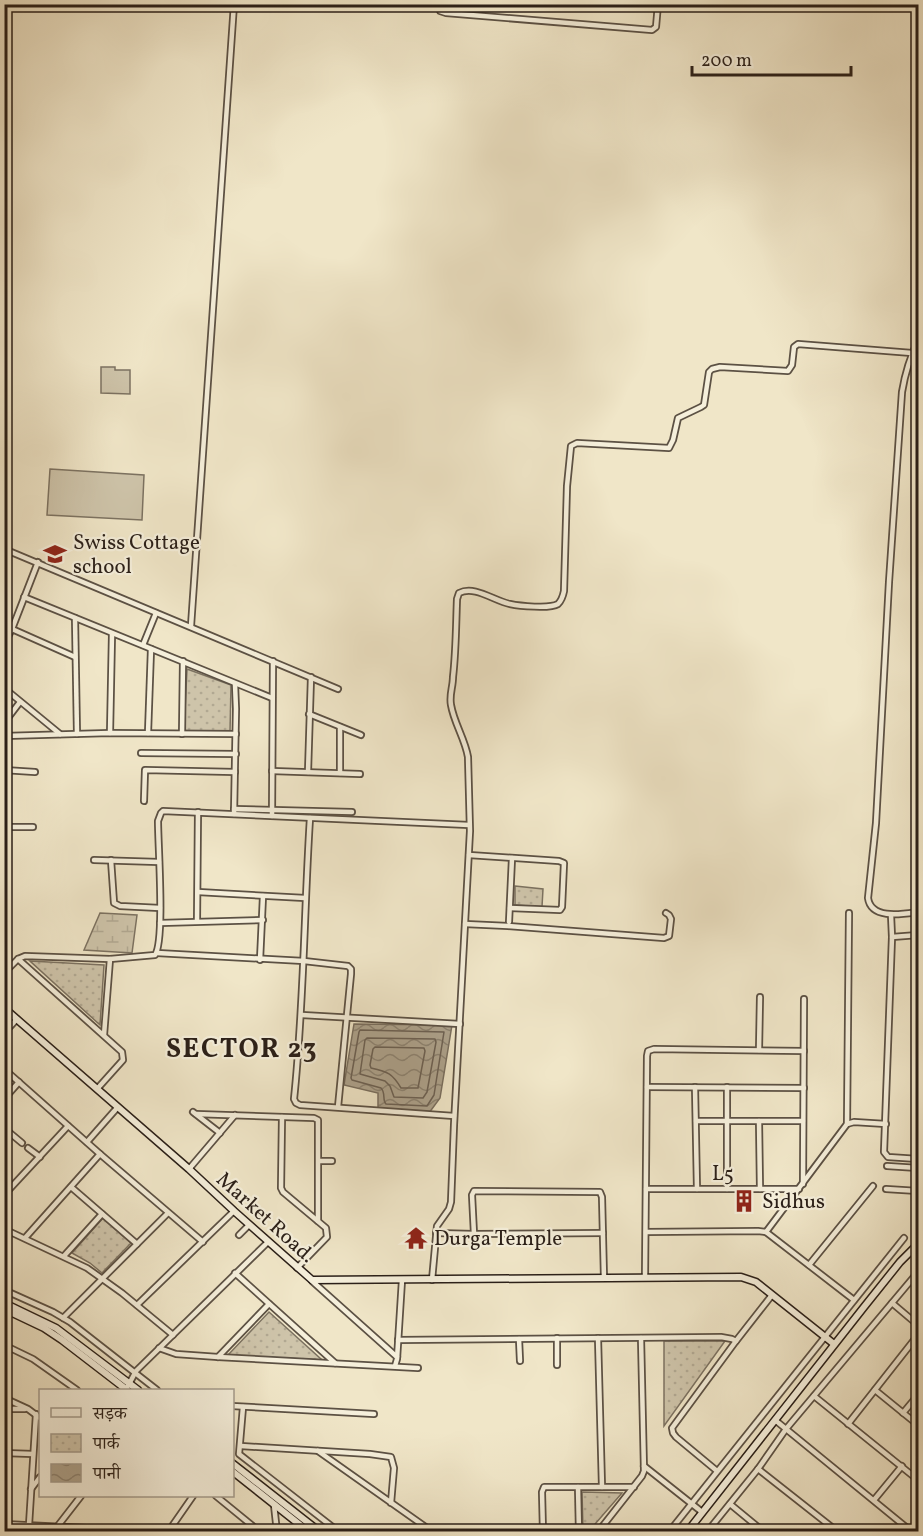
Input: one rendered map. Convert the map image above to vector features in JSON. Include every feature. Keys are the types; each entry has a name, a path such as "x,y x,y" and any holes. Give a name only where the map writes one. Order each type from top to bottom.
{"street":[{"path":"191,626 234,4"},
{"path":"439,4 440,11 446,14 652,30 656,28 658,4"},
{"path":"918,341 912,353 902,392 876,823 868,898 868,903 875,910 891,915 918,912"},
{"path":"432,1280 438,1223 450,1206 468,855 467,748 450,702 458,595 463,591 476,592 512,605 548,607 559,603 564,591 567,486 572,445 577,443 669,448 678,418 704,405 710,370 720,367 789,371 792,365 793,348 796,345 912,353"},
{"path":"4,549 338,688"},
{"path":"4,644 38,562"},
{"path":"24,597 272,698"},
{"path":"142,645 156,612"},
{"path":"75,618 76,734"},
{"path":"12,629 75,657"},
{"path":"110,733 112,634"},
{"path":"148,733 151,649"},
{"path":"182,734 183,661"},
{"path":"272,813 273,661"},
{"path":"308,772 311,677"},
{"path":"234,812 236,684"},
{"path":"4,688 60,734"},
{"path":"4,723 20,702"},
{"path":"309,714 362,735"},
{"path":"340,727 340,773"},
{"path":"4,736 110,733 236,734"},
{"path":"141,753 236,754"},
{"path":"4,770 35,772"},
{"path":"144,801 145,770 235,772"},
{"path":"272,771 360,774"},
{"path":"157,953 160,923 158,821 160,813 163,811 352,812"},
{"path":"197,921 198,812"},
{"path":"272,813 310,818 469,825"},
{"path":"310,818 302,1015 294,1099 300,1105 454,1116"},
{"path":"4,827 33,827"},
{"path":"468,855 559,861 564,865 560,910 510,908"},
{"path":"509,922 512,858"},
{"path":"94,860 159,862"},
{"path":"111,861 114,903 120,906 160,908"},
{"path":"198,892 305,898"},
{"path":"260,960 263,896"},
{"path":"465,924 664,938 669,936 671,919 666,913"},
{"path":"766,1232 847,1124 849,914"},
{"path":"891,915 885,1155 894,1158 918,1159"},
{"path":"160,923 263,920"},
{"path":"892,937 918,935"},
{"path":"4,973 18,959 26,956 110,959 150,957 157,953 304,961 348,966 351,969 338,1107"},
{"path":"18,959 122,1052 123,1060 97,1089"},
{"path":"104,1035 110,959"},
{"path":"759,1050 760,997"},
{"path":"801,1187 804,999"},
{"name":"Market Road.","path":"4,1008 312,1280 741,1278 756,1282 834,1344"},
{"path":"302,1015 460,1024"},
{"path":"4,1033 17,1019"},
{"path":"645,1277 648,1051 804,1051"},
{"path":"4,1069 203,1242"},
{"path":"4,1099 19,1082"},
{"path":"647,1087 804,1088"},
{"path":"695,1088 697,1189"},
{"path":"727,1088 728,1189"},
{"path":"87,1142 117,1107"},
{"path":"220,1133 195,1113 318,1120 318,1221"},
{"path":"189,1169 234,1115"},
{"path":"282,1117 281,1188 327,1230 327,1237 297,1268"},
{"path":"696,1121 803,1121"},
{"path":"759,1121 760,1189"},
{"path":"847,1124 854,1122 886,1124"},
{"path":"4,1195 68,1126"},
{"path":"4,1128 22,1143"},
{"path":"28,1148 40,1157"},
{"path":"25,1238 100,1154"},
{"path":"319,1161 332,1161"},
{"path":"887,1166 918,1168"},
{"path":"809,1265 873,1186"},
{"path":"71,1187 137,1244"},
{"name":"L5","path":"646,1189 801,1187"},
{"path":"886,1189 918,1191"},
{"path":"474,1234 472,1195 477,1190 600,1192 604,1278"},
{"path":"137,1305 234,1211"},
{"path":"63,1318 168,1213"},
{"path":"64,1256 102,1214"},
{"path":"239,1235 249,1225"},
{"path":"4,1229 87,1268 173,1335"},
{"path":"646,1232 766,1232 854,1300"},
{"path":"436,1233 603,1233"},
{"path":"669,1532 904,1238"},
{"path":"125,1386 134,1372 268,1242"},
{"path":"687,1532 834,1344 900,1262 918,1244"},
{"path":"236,1273 335,1363"},
{"path":"707,1532 758,1469 786,1429 917,1275"},
{"path":"312,1280 398,1357"},
{"path":"395,1366 398,1357 402,1280"},
{"path":"4,1290 70,1322 156,1389"},
{"path":"717,1472 676,1437 672,1428 772,1295"},
{"path":"4,1303 56,1329 125,1386"},
{"path":"892,1303 918,1325"},
{"path":"218,1357 269,1304"},
{"path":"4,1309 44,1328 125,1386"},
{"path":"848,1424 918,1335"},
{"path":"398,1340 727,1337 736,1341"},
{"path":"556,1338 557,1365"},
{"path":"598,1338 602,1487"},
{"path":"598,1532 642,1476 644,1466 641,1338"},
{"path":"519,1339 520,1361"},
{"path":"4,1345 33,1359 76,1389"},
{"path":"159,1348 170,1353 218,1357 418,1368"},
{"path":"875,1390 918,1425"},
{"path":"903,1413 918,1395"},
{"path":"814,1396 918,1480"},
{"path":"4,1398 38,1416 33,1454 29,1525"},
{"path":"234,1406 374,1414"},
{"path":"242,1471 240,1446 243,1407"},
{"path":"4,1409 27,1409"},
{"path":"775,1420 911,1531"},
{"path":"240,1446 391,1457 394,1468 391,1503"},
{"path":"234,1450 339,1532"},
{"path":"318,1451 427,1528"},
{"path":"4,1453 33,1454"},
{"path":"234,1465 320,1532"},
{"path":"644,1466 702,1512"},
{"path":"874,1500 902,1466"},
{"path":"758,1469 838,1532"},
{"path":"234,1473 309,1532"},
{"path":"31,1489 39,1477"},
{"path":"578,1487 579,1532"},
{"path":"543,1532 543,1488 634,1487"},
{"path":"57,1527 80,1497"},
{"path":"4,1524 29,1525 39,1529 57,1527 86,1530 168,1531 192,1497"},
{"path":"217,1497 260,1532"},
{"path":"730,1504 764,1532"},
{"path":"274,1505 277,1532"},
{"path":"10,1532 11,1524"}],"green space":[{"path":"101,367 130,370 130,394 101,393"},
{"path":"50,469 144,475 142,520 47,515"},
{"path":"187,669 231,685 230,732 184,731"},
{"path":"515,886 543,889 542,907 515,905"},
{"path":"100,913 137,915 132,953 84,950"},
{"path":"30,961 104,965 100,1025"},
{"path":"103,1218 131,1243 102,1273 72,1253"},
{"path":"269,1312 322,1360 228,1355"},
{"path":"664,1341 725,1341 664,1426"},
{"path":"582,1492 622,1493 589,1531 583,1531"}],"water":[{"path":"354,1024 452,1025 440,1098 429,1113 378,1110 378,1093 344,1085"}],"place":[{"name":"Swiss Cottage school","path":"55,554"},
{"name":"Sidhus","path":"744,1201"},
{"name":"Durga Temple","path":"416,1238"}],"district":[{"name":"SECTOR 23","path":"242,1048"}]}
